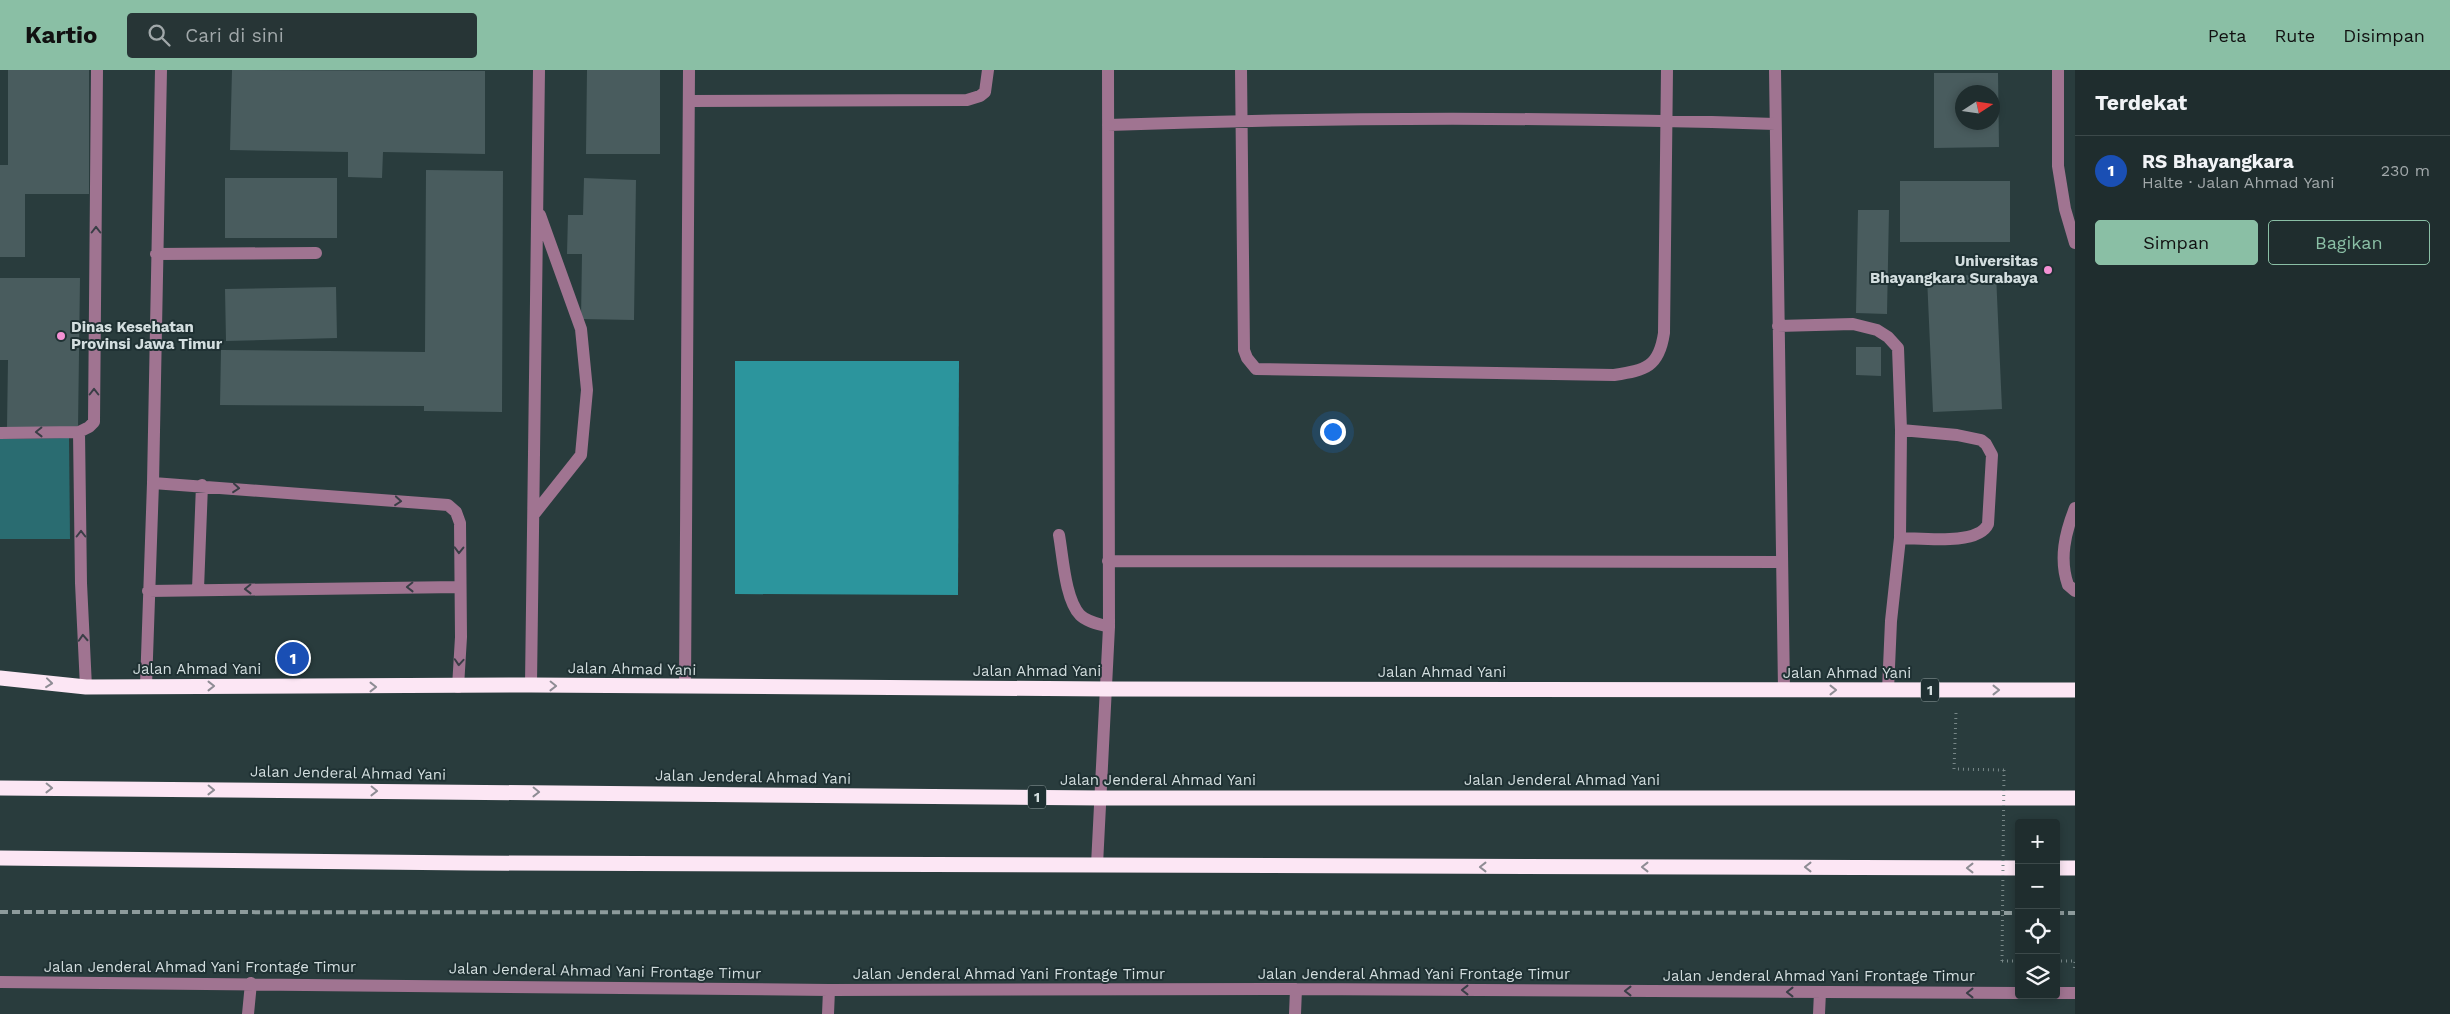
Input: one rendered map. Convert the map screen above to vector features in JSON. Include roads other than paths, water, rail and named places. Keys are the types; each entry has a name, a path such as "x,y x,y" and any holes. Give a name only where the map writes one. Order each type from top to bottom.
{"highway":[{"name":"Jalan Ahmad Yani","path":"0,678 86,686 458,687 531,685 1106,689 2075,690"},
{"name":"Jalan Jenderal Ahmad Yani","path":"0,788 1100,790 2075,798"},
{"path":"0,858 470,863 2015,868"},
{"path":"2060,868 2075,868"}],"street":[{"path":"0,433 79,432 94,422 97,70"},
{"path":"146,686 153,483 161,70"},
{"path":"531,685 535,513 539,70"},
{"path":"685,687 689,70"},
{"path":"689,101 967,100 985,92 988,70"},
{"path":"1097,865 1108,627 1108,70"},
{"path":"1241,70 1244,350 1246,358 1256,369 1614,375 1647,368 1656,359 1662,348 1664,333 1667,70"},
{"path":"1774,70 1784,690"},
{"path":"2058,70 2058,166 2065,209 2075,243"},
{"path":"1108,125 1243,120 1667,120 1775,124"},
{"path":"535,513 581,455 586,390 581,329 537,208"},
{"path":"156,254 316,253"},
{"path":"1778,326 1853,324 1877,330 1888,336 1898,348 1901,430 1900,538 1891,621 1888,690"},
{"path":"1900,538 1956,539 1977,535 1985,530 1988,524 1992,455 1986,444 1974,437 1901,430"},
{"path":"79,432 81,583 86,686"},
{"path":"153,483 202,485 448,505 456,512 460,523 459,587 461,637 458,687"},
{"path":"198,589 202,485"},
{"path":"2075,508 2064,543 2063,560 2068,585 2075,591"},
{"path":"1059,535 1070,598 1080,615 1090,621 1108,627"},
{"path":"1108,561 1782,562"},
{"path":"148,591 459,587"},
{"name":"Jalan Jenderal Ahmad Yani Frontage Timur","path":"0,982 829,990 1296,989 2015,993"},
{"path":"248,1014 251,983"},
{"path":"1295,1014 1296,989"},
{"path":"828,1014 829,990"},
{"path":"1819,1014 1820,992"},
{"path":"2060,993 2075,993"}],"railway":[{"path":"0,912 2015,913"},
{"path":"2060,913 2075,913"}],"place":[{"name":"Universitas Bhayangkara Surabaya","path":"2048,270"},
{"name":"Dinas Kesehatan Provinsi Jawa Timur","path":"61,336"},
{"name":"RS Bhayangkara","path":"293,658"}]}
